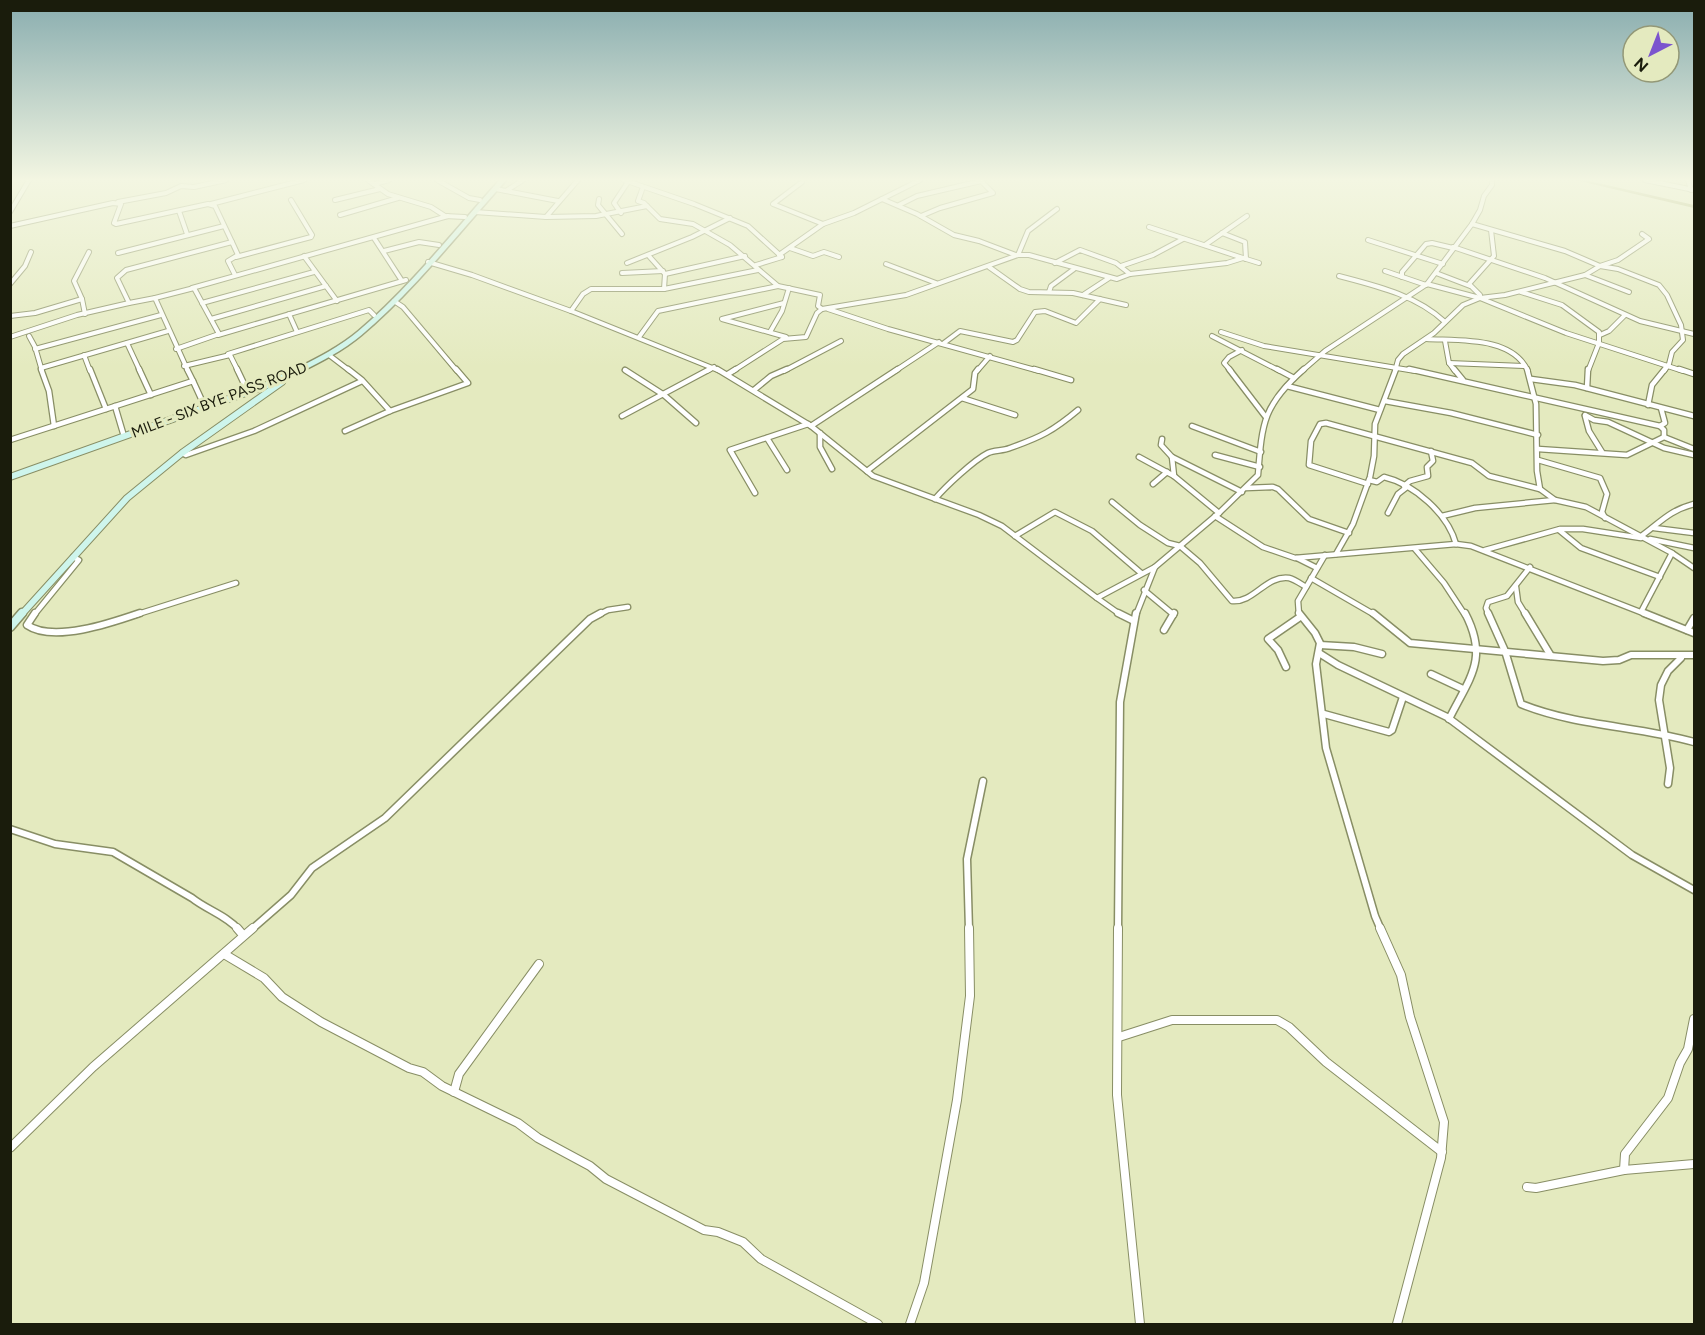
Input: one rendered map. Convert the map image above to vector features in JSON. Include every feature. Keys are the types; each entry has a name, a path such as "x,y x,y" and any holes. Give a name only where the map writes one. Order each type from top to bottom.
{"street":[{"path":"118,252 155,242"},
{"path":"129,303 117,280 121,273 231,242"},
{"path":"232,242 238,255 236,257"},
{"path":"235,275 228,261 291,242"},
{"path":"10,337 85,314 155,298 357,242"},
{"path":"377,242 404,281"},
{"path":"384,252 418,242"},
{"path":"421,242 439,245"},
{"path":"10,627 127,498 182,453 306,364 354,333 374,315 442,242"},
{"name":"MILE - SIX BYE PASS ROAD","path":"10,474 292,375 329,355 360,333 394,301 445,242"},
{"path":"627,263 679,242"},
{"path":"724,242 745,256 778,286"},
{"path":"756,265 782,257 766,242"},
{"path":"779,255 798,242"},
{"path":"983,242 1017,255 1120,279 1130,274 1227,263 1244,258"},
{"path":"784,303 722,318 786,338 806,337 817,313 824,309 906,295 1017,255 1023,242"},
{"path":"1121,266 1153,255 1177,242"},
{"path":"1195,242 1259,263"},
{"path":"1205,245 1209,242"},
{"path":"1244,258 1245,242"},
{"path":"1375,242 1443,264"},
{"path":"1097,598 1155,567 1244,490 1258,474 1260,467 1261,432 1265,416 1287,386 1319,356 1426,285 1458,242"},
{"path":"1480,298 1480,295 1469,284 1493,260 1497,247 1495,242"},
{"path":"1534,242 1565,251 1600,266 1618,269 1659,285 1667,295 1683,331 1683,340 1672,352 1669,364 1652,385 1648,405"},
{"path":"1336,554 1349,533 1368,482 1375,424 1385,401 1395,366 1403,354 1426,339 1463,305 1480,298 1520,292 1547,283 1556,284 1585,275 1600,266 1618,260 1644,242"},
{"path":"1402,277 1402,272 1429,243 1493,260 1588,296 1624,315 1695,334"},
{"path":"790,248 813,256 824,252 839,257"},
{"path":"1055,263 1078,249 1121,266 1130,274"},
{"path":"10,284 25,266 31,252"},
{"path":"85,314 82,299 74,281 89,252"},
{"path":"648,255 664,272 664,289"},
{"path":"304,256 337,301"},
{"path":"622,273 664,272 745,256"},
{"path":"428,262 472,275 571,311 728,374 809,425 867,471 895,486 980,515 1015,536 1119,614 1134,621"},
{"path":"886,264 936,283"},
{"path":"988,267 1020,289 1034,293 1083,295 1126,305"},
{"path":"1049,292 1051,286 1074,269"},
{"path":"571,311 583,294 591,289 664,289 758,270"},
{"path":"1385,271 1426,285 1480,298 1546,326 1695,374"},
{"path":"202,303 314,272"},
{"path":"1436,273 1472,287"},
{"path":"1585,275 1629,292"},
{"path":"1339,276 1407,298 1434,310 1445,322"},
{"path":"1083,295 1109,278"},
{"path":"176,349 404,281"},
{"path":"211,319 326,286"},
{"path":"639,337 658,311 778,286 820,295 818,306 824,309 897,333 942,343 1071,380"},
{"path":"192,288 218,335"},
{"path":"770,332 789,288"},
{"path":"1520,292 1548,300 1572,311 1600,335"},
{"path":"155,298 176,349 204,405"},
{"path":"10,316 35,313 82,299"},
{"path":"754,493 730,450 809,425 960,331 1013,342 1017,340 1035,312 1045,312 1076,323 1080,321 1094,301 1100,299"},
{"path":"345,431 390,411 454,389 468,381 442,355 403,307 394,301"},
{"path":"184,366 369,310 374,315"},
{"path":"289,314 297,332"},
{"path":"35,349 161,315"},
{"path":"1600,335 1609,332 1624,315"},
{"path":"41,368 168,331"},
{"path":"1221,332 1264,346 1395,366 1660,426 1664,430 1664,436"},
{"path":"1587,388 1588,369 1600,335"},
{"path":"29,336 49,390 54,426"},
{"path":"1212,336 1294,378"},
{"path":"728,374 786,338"},
{"path":"1426,339 1493,345 1513,352 1524,366 1537,399 1540,489"},
{"path":"754,390 771,376 802,363 841,341"},
{"path":"1445,341 1449,363 1464,381"},
{"path":"127,343 151,394"},
{"path":"1242,350 1229,357 1224,363 1241,382 1265,416"},
{"path":"228,354 247,390"},
{"path":"329,355 362,381 390,411"},
{"path":"84,356 106,409"},
{"path":"867,471 962,398 975,385 975,374 990,356"},
{"path":"1449,363 1524,366"},
{"path":"10,474 247,390 306,364"},
{"path":"622,416 714,367"},
{"path":"626,370 664,395 696,423"},
{"path":"1531,379 1587,388 1695,416"},
{"path":"10,440 193,381"},
{"path":"182,453 186,456 243,437 362,381"},
{"path":"1287,386 1380,410"},
{"path":"962,398 1015,416"},
{"path":"1385,401 1451,413 1538,435"},
{"path":"115,406 123,433"},
{"path":"1660,426 1665,423 1661,408"},
{"path":"1582,409 1587,426 1602,452"},
{"path":"935,499 943,489 988,453 1005,450 1042,437 1055,430 1078,410"},
{"path":"1585,415 1594,420 1605,421 1664,448 1695,455"},
{"path":"1456,544 1452,530 1442,516 1406,487 1388,477 1383,477 1377,482 1368,482 1309,465 1311,441 1315,430 1323,423 1431,451 1472,463 1492,477 1540,489 1555,500"},
{"path":"1191,426 1261,452"},
{"path":"820,433 817,440 832,469"},
{"path":"1538,449 1627,454 1664,436"},
{"path":"1664,436 1695,449"},
{"path":"767,438 787,470"},
{"path":"1162,439 1161,446 1172,457 1244,490 1273,487 1278,489 1309,519 1349,533"},
{"path":"1388,513 1398,494 1410,481 1428,476 1427,467 1433,457 1431,451"},
{"path":"1215,455 1260,467"},
{"path":"1172,457 1174,476"},
{"path":"1139,458 1174,476 1240,534 1275,552 1317,568"},
{"path":"1538,460 1600,478 1607,494 1602,512 1605,518"},
{"path":"1154,484 1167,472"},
{"path":"1442,516 1475,508 1555,500 1581,506 1627,528 1695,568"},
{"path":"1112,502 1168,543 1180,546 1200,563 1227,597 1235,602 1247,599 1271,582 1289,578 1306,587"},
{"path":"1640,537 1676,509 1695,504"},
{"path":"1015,536 1055,512 1078,521 1101,535 1141,573"},
{"path":"1654,528 1695,533"},
{"path":"1485,550 1491,546 1518,542 1546,531 1589,529 1695,548"},
{"path":"1559,530 1581,548 1660,577"},
{"path":"1295,558 1456,544 1485,550 1695,633"},
{"path":"1415,549 1457,602 1471,626 1478,651 1449,719"},
{"path":"1641,612 1672,553"},
{"path":"1325,555 1298,601 1297,609 1300,617 1315,633 1320,649 1316,664 1324,714 1326,748 1376,916 1401,975 1410,1017 1444,1122 1442,1152 1397,1324"},
{"path":"73,557 79,560 34,614 27,625 31,629 42,632 103,626 236,583"},
{"path":"1140,1324 1118,1095 1119,1037 1116,1003 1120,702 1134,621 1144,590 1155,567"},
{"path":"1530,567 1505,598 1493,600 1487,604 1505,651 1518,699 1524,706 1541,712 1663,733 1695,742"},
{"path":"1311,578 1367,609 1410,644 1446,645 1478,651 1505,651 1612,661 1631,655 1682,657 1695,655"},
{"path":"1516,587 1518,602 1551,656"},
{"path":"1144,590 1175,614 1164,630"},
{"path":"10,1148 93,1067 291,895 312,868 385,818 590,619 608,610 628,607"},
{"path":"1286,667 1278,651 1268,639 1300,617"},
{"path":"1688,630 1695,618"},
{"path":"1320,649 1354,647 1382,654"},
{"path":"1320,649 1403,697 1449,719 1632,855 1695,890"},
{"path":"1668,784 1672,769 1669,749 1663,733 1659,686 1670,665 1682,657"},
{"path":"1431,674 1463,689"},
{"path":"1324,714 1389,732 1392,730 1403,697"},
{"path":"910,1324 924,1283 957,1100 970,996 967,859 983,781"},
{"path":"10,829 56,844 113,852 192,898 203,907 230,920 243,935"},
{"path":"224,954 264,978 282,997 321,1022 409,1068 423,1072 454,1092 518,1123 590,1166 606,1179 704,1230 718,1232 743,1242 761,1258 878,1324"},
{"path":"454,1092 454,1085 459,1074 503,1015 529,975 540,964"},
{"path":"1624,1170 1625,1154 1668,1098 1680,1063 1688,1049 1695,1019"},
{"path":"1119,1037 1172,1020 1277,1020 1289,1027 1326,1062 1442,1152"},
{"path":"1527,1188 1624,1170 1695,1164"}]}
